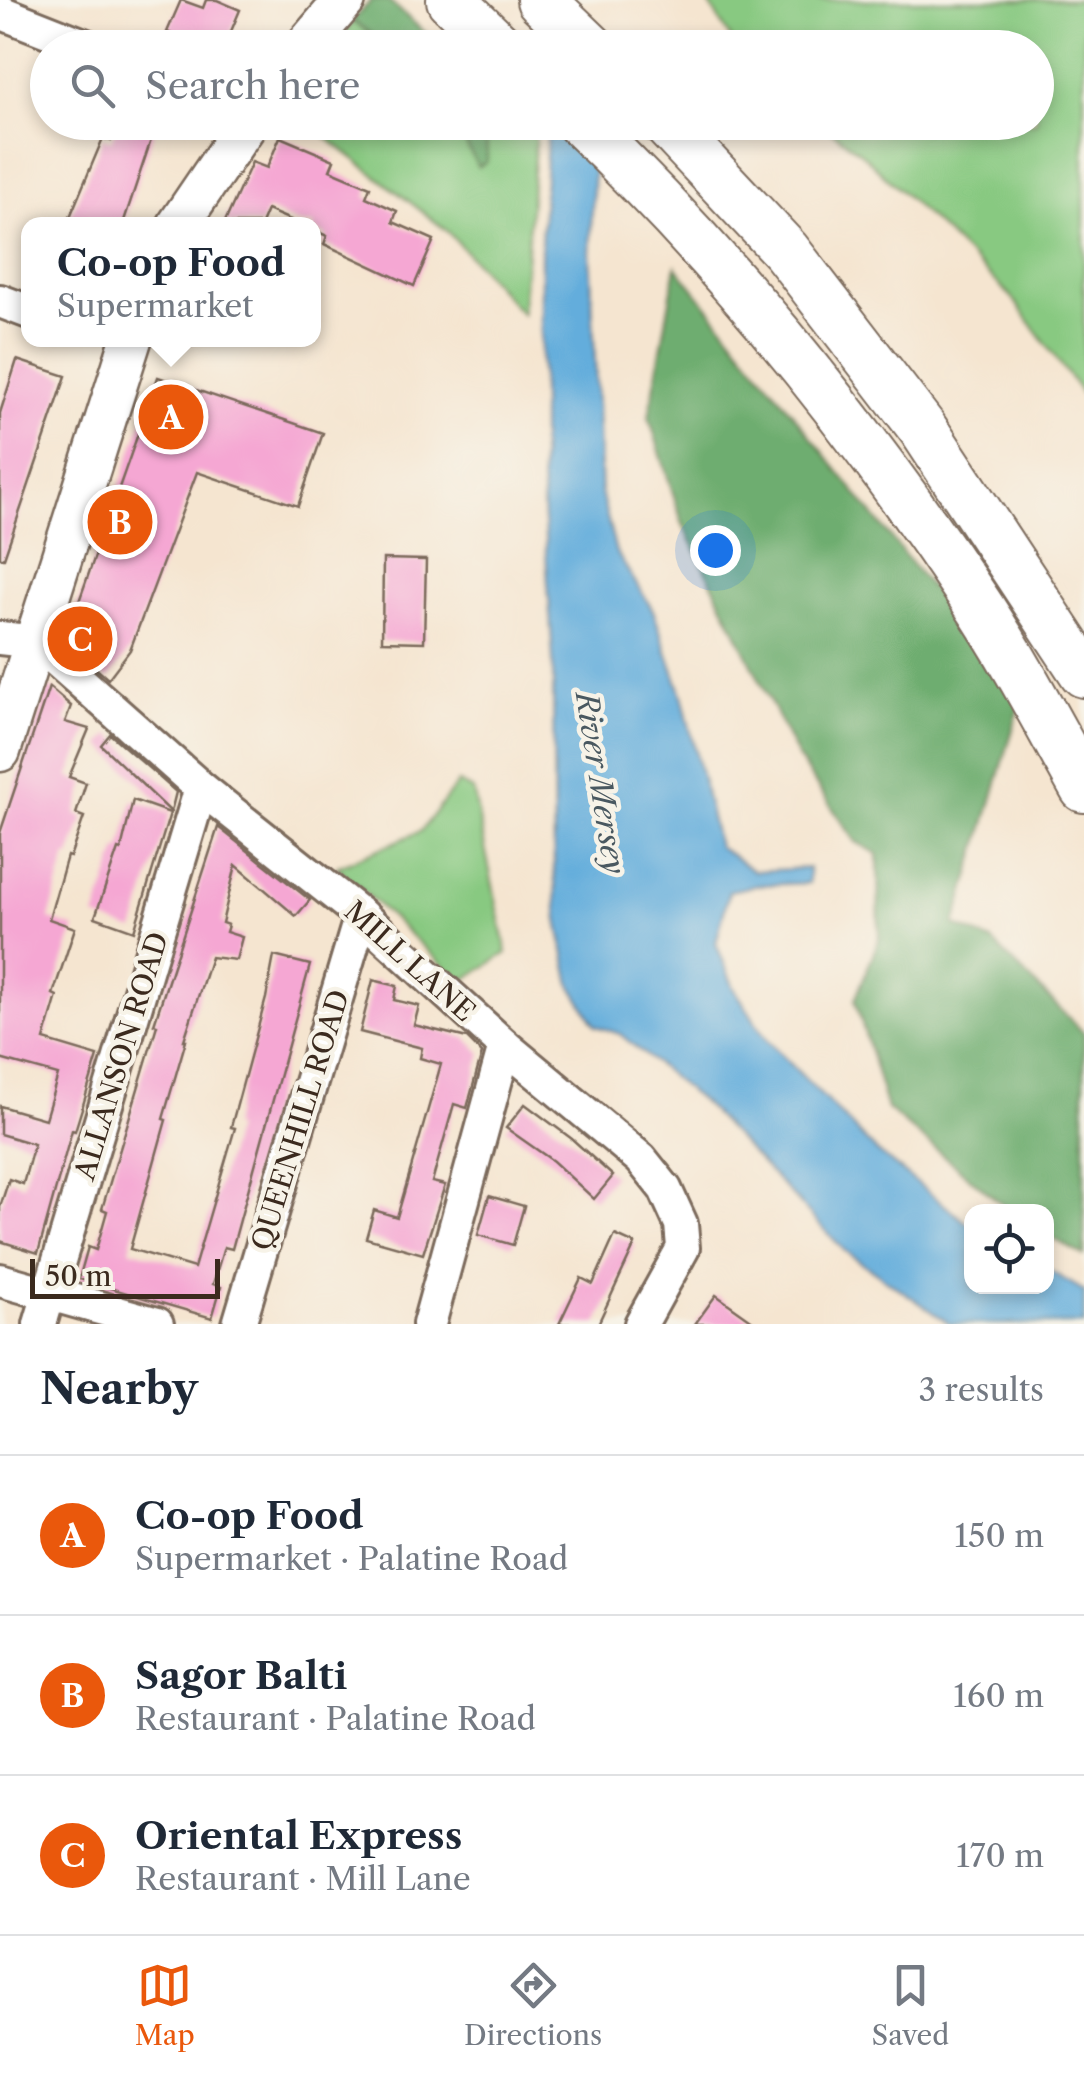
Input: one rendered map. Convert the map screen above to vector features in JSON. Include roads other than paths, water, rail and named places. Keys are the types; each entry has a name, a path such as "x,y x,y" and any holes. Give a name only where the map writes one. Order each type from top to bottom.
{"highway":[{"path":"451,0 482,30"},
{"path":"541,0 572,30"},
{"path":"597,140 739,288 845,416 975,599 1084,788"},
{"path":"683,140 786,251 924,429 1084,672"}],"main road":[{"path":"319,30 345,0"},
{"path":"183,217 236,140"},
{"path":"0,752 18,640 120,347"}],"street":[{"path":"0,12 46,30"},
{"name":"MILL LANE","path":"18,640 361,915 505,1046 627,1145 665,1189 681,1224 684,1248 642,1324"},
{"name":"ALLANSON ROAD","path":"45,1309 201,788"},
{"name":"QUEENHILL ROAD","path":"240,1324 361,915"},
{"path":"430,1324 505,1046"},
{"path":"0,1280 45,1309 157,1324"}],"water":[{"name":"River Mersey","path":"547,140 595,140 590,253 601,493 616,552 653,610 682,695 718,846 754,871 809,868 809,883 729,891 716,943 734,988 767,1040 875,1150 964,1220 964,1294 1054,1294 1054,1273 1084,1291 1084,1324 950,1324 845,1251 704,1104 620,1034 596,1026 571,985 558,920 554,870 553,661 541,476 541,245"}],"place":[{"name":"Co-op Food","path":"171,417"},
{"name":"Sagor Balti","path":"120,522"},
{"name":"Oriental Express","path":"80,639"}]}
